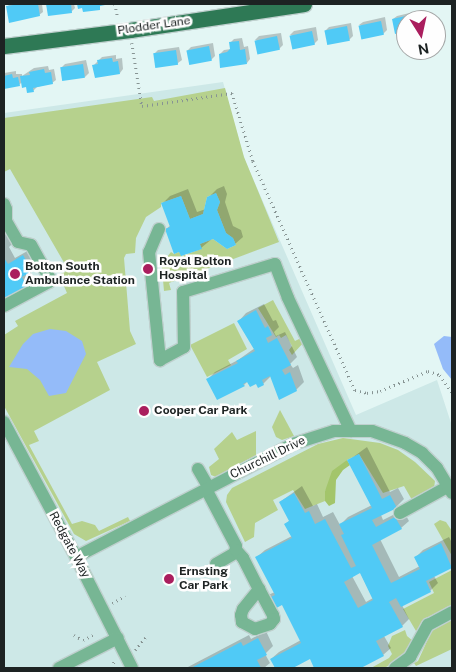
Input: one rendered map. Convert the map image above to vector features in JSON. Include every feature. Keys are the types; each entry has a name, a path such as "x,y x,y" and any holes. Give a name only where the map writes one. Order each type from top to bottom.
{"main road":[{"name":"Plodder Lane","path":"4,46 130,30 304,4"}],"street":[{"path":"4,204 6,221 18,242 31,246 49,277 49,282 4,306"},
{"path":"159,229 149,252 160,360 184,347 184,292 275,264 288,298 351,430"},
{"name":"Redgate Way","path":"4,422 76,557 132,668"},
{"name":"Churchill Drive","path":"76,557 293,444 325,433 351,430 372,431 405,442 422,453 437,468 451,490"},
{"path":"198,469 235,542 236,550 259,589"},
{"path":"400,513 451,490"},
{"path":"216,564 231,556 236,550"},
{"path":"395,668 410,656 428,624 452,612"},
{"path":"59,668 118,638"}],"path":[{"path":"130,30 142,106 232,93 253,161 355,390 367,393 380,391 428,371 440,375 452,393"},
{"path":"74,635 82,640 98,633"}],"shaded area":[{"name":"Royal Bolton Hospital","path":"223,82 244,158 356,415 437,380 452,426 452,668 4,668 4,113"}],"green space":[{"path":"225,88 244,157 279,242 169,283 171,290 164,291 161,258 167,257 171,252 174,254 179,252 182,256 201,249 200,244 213,239 227,249 236,245 233,238 226,233 217,210 220,202 216,193 207,197 203,214 190,219 181,196 161,203 161,207 146,217 136,238 135,253 126,254 124,258 130,331 136,344 97,362 110,390 34,431 39,441 29,445 72,524 82,521 95,525 99,531 128,517 130,521 86,541 74,534 4,406 4,335 18,326 15,321 67,293 59,275 66,271 66,266 10,169 4,172 4,118 152,97 154,101"},
{"path":"273,300 295,341 303,337 305,341 292,355 289,350 292,346 286,335 281,338 279,335 276,337 258,308"},
{"path":"234,323 247,349 228,360 231,365 207,377 190,345"},
{"path":"280,410 294,436 282,440 276,437 272,427"},
{"path":"256,431 256,455 216,477 211,475 209,467 219,459 214,449 232,432 237,440"},
{"path":"343,438 380,443 398,450 415,462 435,481 434,488 412,500 404,486 383,493 359,454 347,460 325,491 325,501 305,509 293,490 273,500 278,510 255,523 254,537 245,542 226,502 227,495 232,488 318,444"},
{"path":"347,460 350,465 343,470 336,480 335,503 329,506 325,501 325,491 332,471"},
{"path":"440,520 446,522 452,531 452,556 434,524"},
{"path":"452,570 452,606 424,621 416,631 403,609 434,593 429,582"},
{"path":"452,618 452,649 416,666 414,663 418,661 433,628"},
{"path":"405,630 407,636 413,641 411,648 398,661 384,668 371,668 389,658 392,654 388,646 392,636"}],"water":[{"path":"50,329 66,331 82,341 86,354 66,393 49,396 40,380 27,369 9,367 23,344 33,334"},
{"path":"444,336 452,337 452,380 443,369 434,344"}],"building":[{"path":"38,4 40,16 9,23 6,6"},
{"path":"46,4 71,4 72,13 48,16"},
{"path":"77,4 105,5 100,6 100,10 83,12 82,8 78,9"},
{"path":"396,18 395,34 392,19"},
{"path":"381,21 384,35 361,39 359,26"},
{"path":"347,26 350,41 327,45 324,30"},
{"path":"312,31 315,45 292,49 290,36"},
{"path":"277,36 280,50 257,54 255,41"},
{"path":"239,41 240,50 245,49 247,64 220,68 219,54 230,49 229,42"},
{"path":"209,46 212,61 189,65 186,50"},
{"path":"176,50 178,65 155,68 153,53"},
{"path":"112,58 113,62 118,61 120,74 95,78 92,65 98,64 97,60"},
{"path":"83,64 85,78 62,81 60,67"},
{"path":"44,69 45,73 51,72 53,84 33,88 34,92 27,93 26,87 22,88 20,76 30,75 29,72"},
{"path":"12,74 13,78 18,77 20,86 4,89 4,76"},
{"path":"216,193 220,202 217,210 226,233 233,238 236,245 227,249 213,239 200,244 202,249 181,256 179,252 174,254 165,229 170,227 161,203 181,196 190,219 203,214 207,197"},
{"name":"Bolton South Ambulance Station","path":"23,255 32,271 22,277 27,287 4,299 4,258 8,264"},
{"path":"256,310 265,328 268,326 272,335 266,338 268,343 277,338 291,365 282,370 285,375 290,372 297,391 279,400 270,376 262,380 264,385 258,388 256,384 250,387 247,382 243,384 245,386 217,400 206,379 238,363 236,361 255,351 237,321"},
{"path":"359,454 382,499 390,495 397,508 372,520 376,527 395,517 402,529 372,545 391,583 420,569 414,557 441,543 452,568 426,581 431,592 401,607 396,598 389,602 403,627 376,641 384,656 361,668 314,668 310,659 293,668 275,668 270,659 301,643 282,605 265,614 259,603 275,595 255,557 292,538 284,524 289,521 279,502 294,493 305,513 309,511 315,524 325,519 351,568 356,566 341,535 344,534 339,524 372,508 347,460","holes":["360,573 373,600 358,608 344,582"]},
{"path":"258,638 267,655 257,660 261,668 191,668 241,642 243,646"}],"place":[{"name":"Royal Bolton Hospital","path":"148,269"},
{"name":"Bolton South Ambulance Station","path":"15,274"},
{"name":"Cooper Car Park","path":"144,411"},
{"name":"Ernsting Car Park","path":"169,579"}]}
